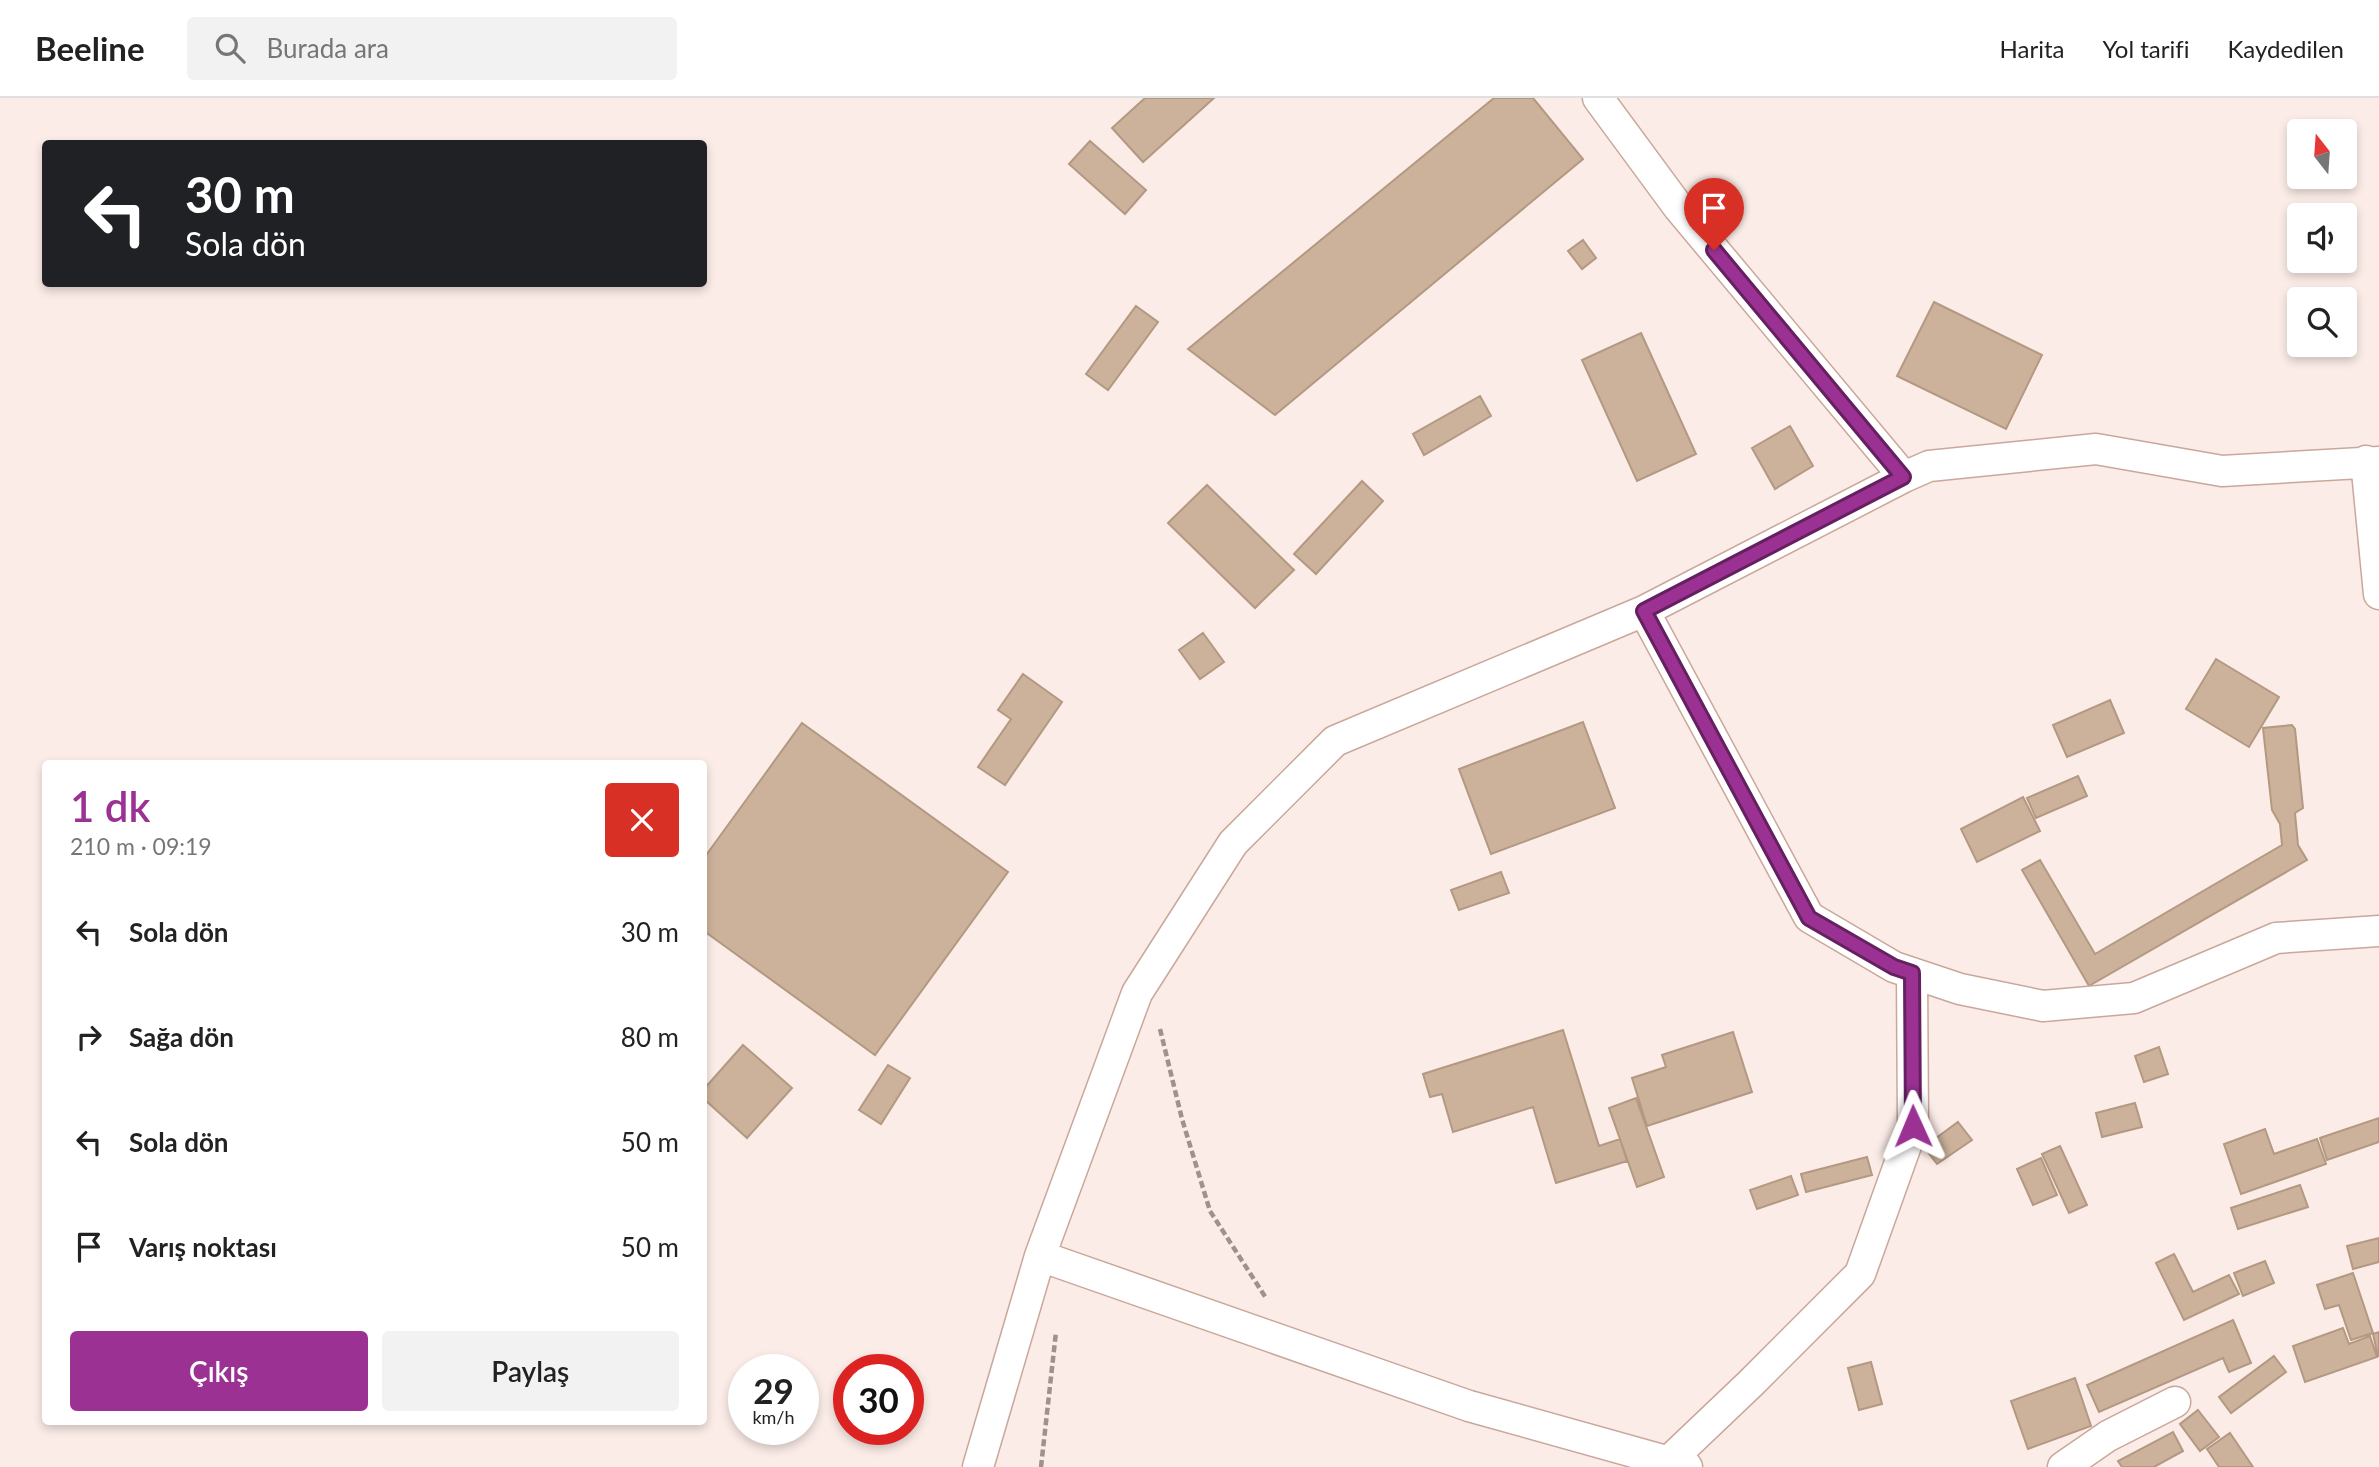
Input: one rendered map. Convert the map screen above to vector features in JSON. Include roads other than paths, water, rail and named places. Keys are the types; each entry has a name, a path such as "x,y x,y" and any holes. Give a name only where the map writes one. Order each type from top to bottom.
{"street":[{"path":"1598,98 1679,208 1903,477"},
{"path":"978,1467 1040,1256 1137,993 1233,843 1335,741 1644,611 1929,466 2096,449 2222,471 2372,461 2379,594"},
{"path":"1644,611 1809,918 1894,967 1960,989 2043,1006 2134,998 2276,938 2379,931"},
{"path":"1040,1256 1469,1406 1678,1464 1750,1384 1860,1274 1913,1126 1912,973"},
{"path":"2063,1467 2108,1436 2175,1402"}]}
